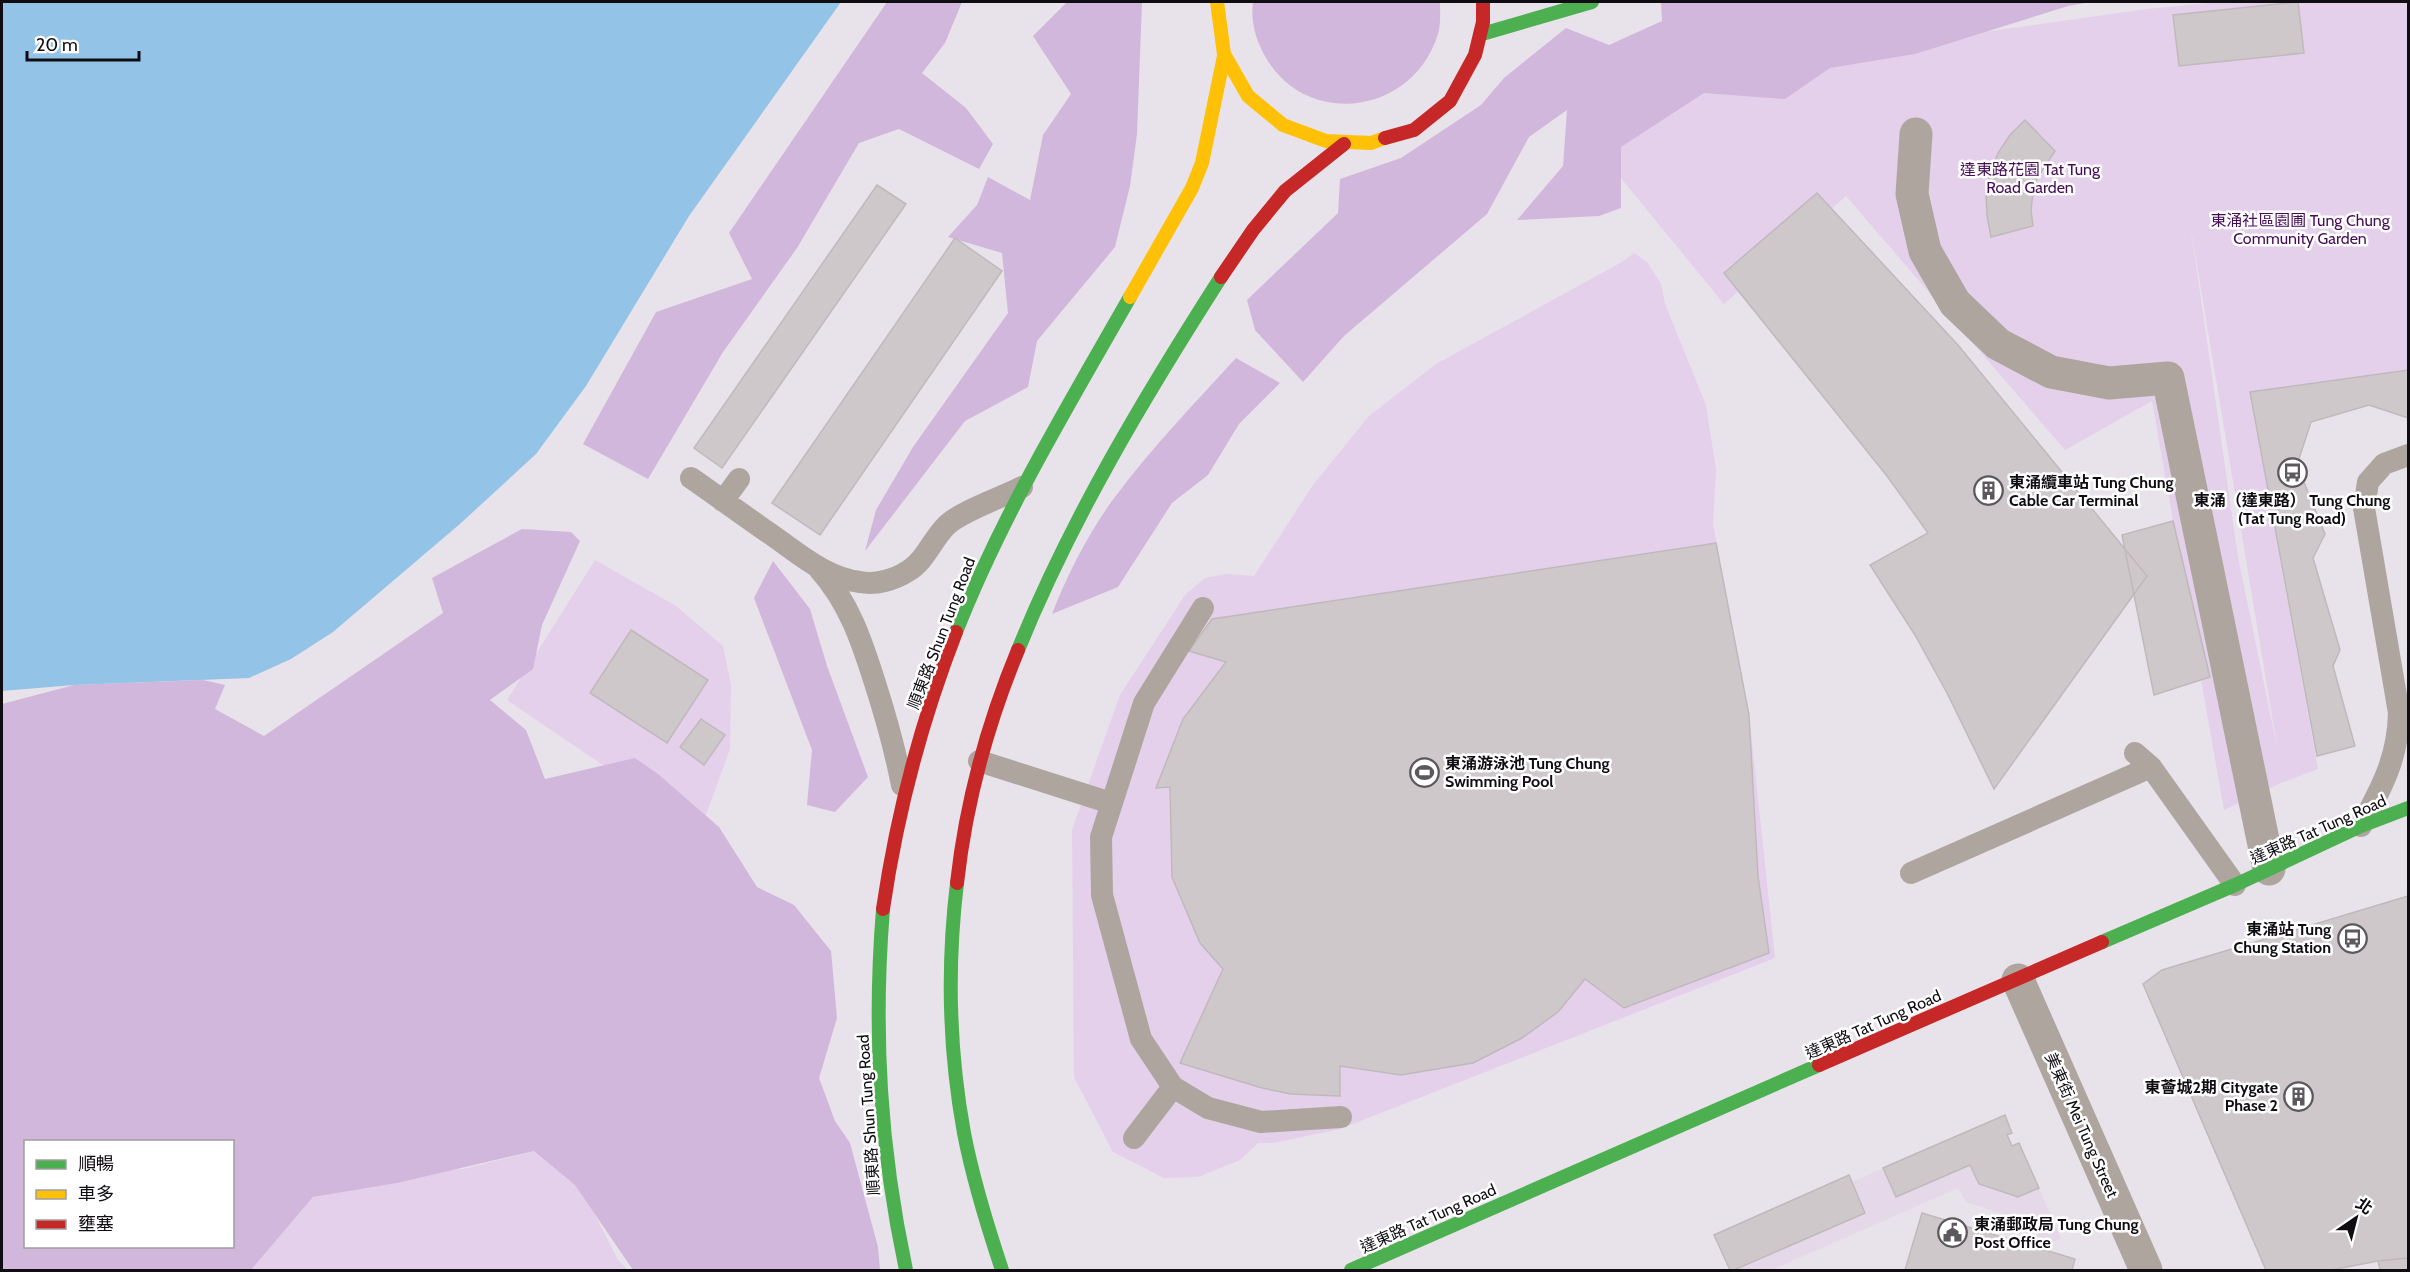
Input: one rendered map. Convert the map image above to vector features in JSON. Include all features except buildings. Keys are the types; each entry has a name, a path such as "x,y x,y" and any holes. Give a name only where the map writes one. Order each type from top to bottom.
{"main road":[{"path":"1217,2 1216,22 1224,56 1236,80 1251,101 1271,118 1302,135 1344,144 1368,143 1392,138 1434,115 1451,98 1466,79 1482,34 1483,2"},
{"path":"1482,34 1592,2"},
{"name":"順東路 Shun Tung Road","path":"906,1270 886,1161 878,1048 880,952 894,844 903,795 927,713 956,632 985,564 1022,487 1192,188 1202,163 1224,56"},
{"path":"1002,1270 981,1205 970,1160 961,1106 951,1009 952,920 957,875 979,761 1014,660 1049,576 1087,501 1150,389 1245,239 1287,189 1344,144"},
{"name":"達東路 Tat Tung Road","path":"1351,1270 1937,1012 2018,980 2140,924 2235,885 2361,826 2409,808"}],"street":[{"path":"1916,134 1912,194 1926,251 1955,303 1989,336 1998,344 2051,372 2109,383 2168,378 2269,869"},
{"name":"美東街 Mei Tung Street","path":"2018,980 2146,1270"}],"lane":[{"path":"2361,826 2404,737 2399,713 2402,683 2364,508 2368,483 2376,473 2384,464 2409,455"},
{"path":"691,478 816,566 841,578 861,583 877,583 893,579 910,570 923,558 946,526 960,514 1022,487"},
{"path":"723,501 739,479"},
{"path":"816,566 840,595 860,636 895,745 903,795"},
{"path":"1203,608 1144,703 1107,802 1101,837 1102,896 1142,1039 1173,1087 1208,1108 1261,1122 1341,1117"},
{"path":"1911,873 2143,760 2235,885"},
{"path":"979,761 1107,802"},
{"path":"1134,1138 1173,1087"}],"shaded area":[{"path":"887,2 962,2 945,43 922,73 966,108 993,144 979,169 899,129 859,143 797,248 723,352 648,479 583,444 656,312 752,279 729,233"},
{"path":"1067,2 1142,2 1137,134 1130,186 1115,247 1037,341 1028,387 965,421 865,551 876,510 913,447 1008,313 1002,253 948,237 977,205 988,177 1030,200 1043,135 1071,94 1033,36"},
{"path":"1253,2 1440,2 1440,26 1424,62 1404,84 1380,97 1353,103 1325,102 1299,92 1277,73 1256,36"},
{"path":"1661,2 2091,2 2068,6 1915,54 1830,68 1785,99 1704,93 1621,147 1621,208 1599,216 1517,220 1563,166 1567,110 1529,137 1487,214 1344,336 1303,382 1255,330 1247,300 1338,213 1340,179 1401,158 1481,105 1504,78 1566,28 1609,45 1662,21"},
{"path":"1236,358 1280,383 1239,424 1208,475 1172,503 1118,587 1052,614 1080,553 1115,497 1159,443"},
{"path":"522,529 571,532 580,541 542,625 533,669 490,700 526,730 545,779 635,758 658,774 719,827 757,887 794,905 831,951 837,1018 819,1078 835,1121 850,1143 878,1247 880,1270 633,1270 575,1185 534,1151 397,1183 313,1197 251,1270 2,1270 2,704 74,685 203,680 225,685 215,709 264,736 443,613 432,578"},
{"path":"773,561 810,609 827,666 868,777 835,812 807,805 812,750 754,598"},
{"path":"2005,1115 2012,1133 2007,1135 2012,1146 2019,1143 2061,1238 2041,1248 2030,1223 1966,1202 1958,1188 1772,1270 1730,1270 1714,1235 1849,1175 1852,1182"}],"green space":[{"name":"達東路花園 Tat Tung Road Garden","path":"2221,2 2408,2 2408,370 2250,393 2318,769 2283,782 2224,810 2152,401 2065,450 1846,196 1724,304 1584,133 1708,71 2147,9","holes":["2190,223 2278,752 2238,557"]},
{"name":"東涌游泳池 Tung Chung Swimming Pool","path":"1634,253 1647,262 1661,284 1665,304 1706,405 1716,470 1713,524 1749,715 1775,958 1340,1129 1273,1143 1258,1143 1240,1160 1198,1177 1164,1178 1113,1152 1074,1077 1072,830 1120,695 1185,595 1205,578 1226,574 1254,576 1313,485 1369,416 1436,364 1622,262"},
{"path":"595,560 676,606 723,646 731,685 730,749 700,831 507,700"},
{"path":"535,1151 583,1191 618,1260 628,1270 251,1270 313,1197 378,1176 463,1169"}],"water":[{"path":"2,2 841,2 689,216 586,386 536,454 461,523 333,632 291,659 249,678 74,685 2,691"}],"traffic: fast":[{"path":"1482,34 1592,2"},
{"path":"1018,650 1061,553 1085,506 1137,413 1221,277"},
{"path":"956,632 974,588 1015,503 1130,297"},
{"path":"2102,942 2235,885 2361,826 2408,808"},
{"path":"957,883 951,977 955,1071 964,1133 972,1168 1002,1270"},
{"path":"883,909 879,1001 881,1090 890,1180 906,1270"},
{"path":"1351,1270 1819,1065"}],"traffic: slow":[{"path":"1217,2 1224,54 1248,96 1283,125 1326,141 1371,143 1385,138"},
{"path":"1130,297 1192,188 1202,163 1224,56"}],"traffic: jam":[{"path":"1385,138 1414,130 1450,101 1475,55 1483,22 1483,2"},
{"path":"1221,277 1253,230 1285,191 1344,144"},
{"path":"883,909 895,838 912,768 921,734 956,632"},
{"path":"957,883 966,823 979,764 987,735 1018,650"},
{"path":"1819,1065 2102,942"}],"place":[{"name":"東涌（達東路） Tung Chung (Tat Tung Road)","path":"2292,472"},
{"name":"東涌纜車站 Tung Chung Cable Car Terminal","path":"1988,491"},
{"name":"東涌游泳池 Tung Chung Swimming Pool","path":"1424,772"},
{"name":"東涌站 Tung Chung Station","path":"2352,938"},
{"name":"東薈城2期 Citygate Phase 2","path":"2299,1096"},
{"name":"東涌郵政局 Tung Chung Post Office","path":"1953,1233"}],"park label":[{"name":"東涌社區園圃 Tung Chung Community Garden","path":"2300,229"}]}
